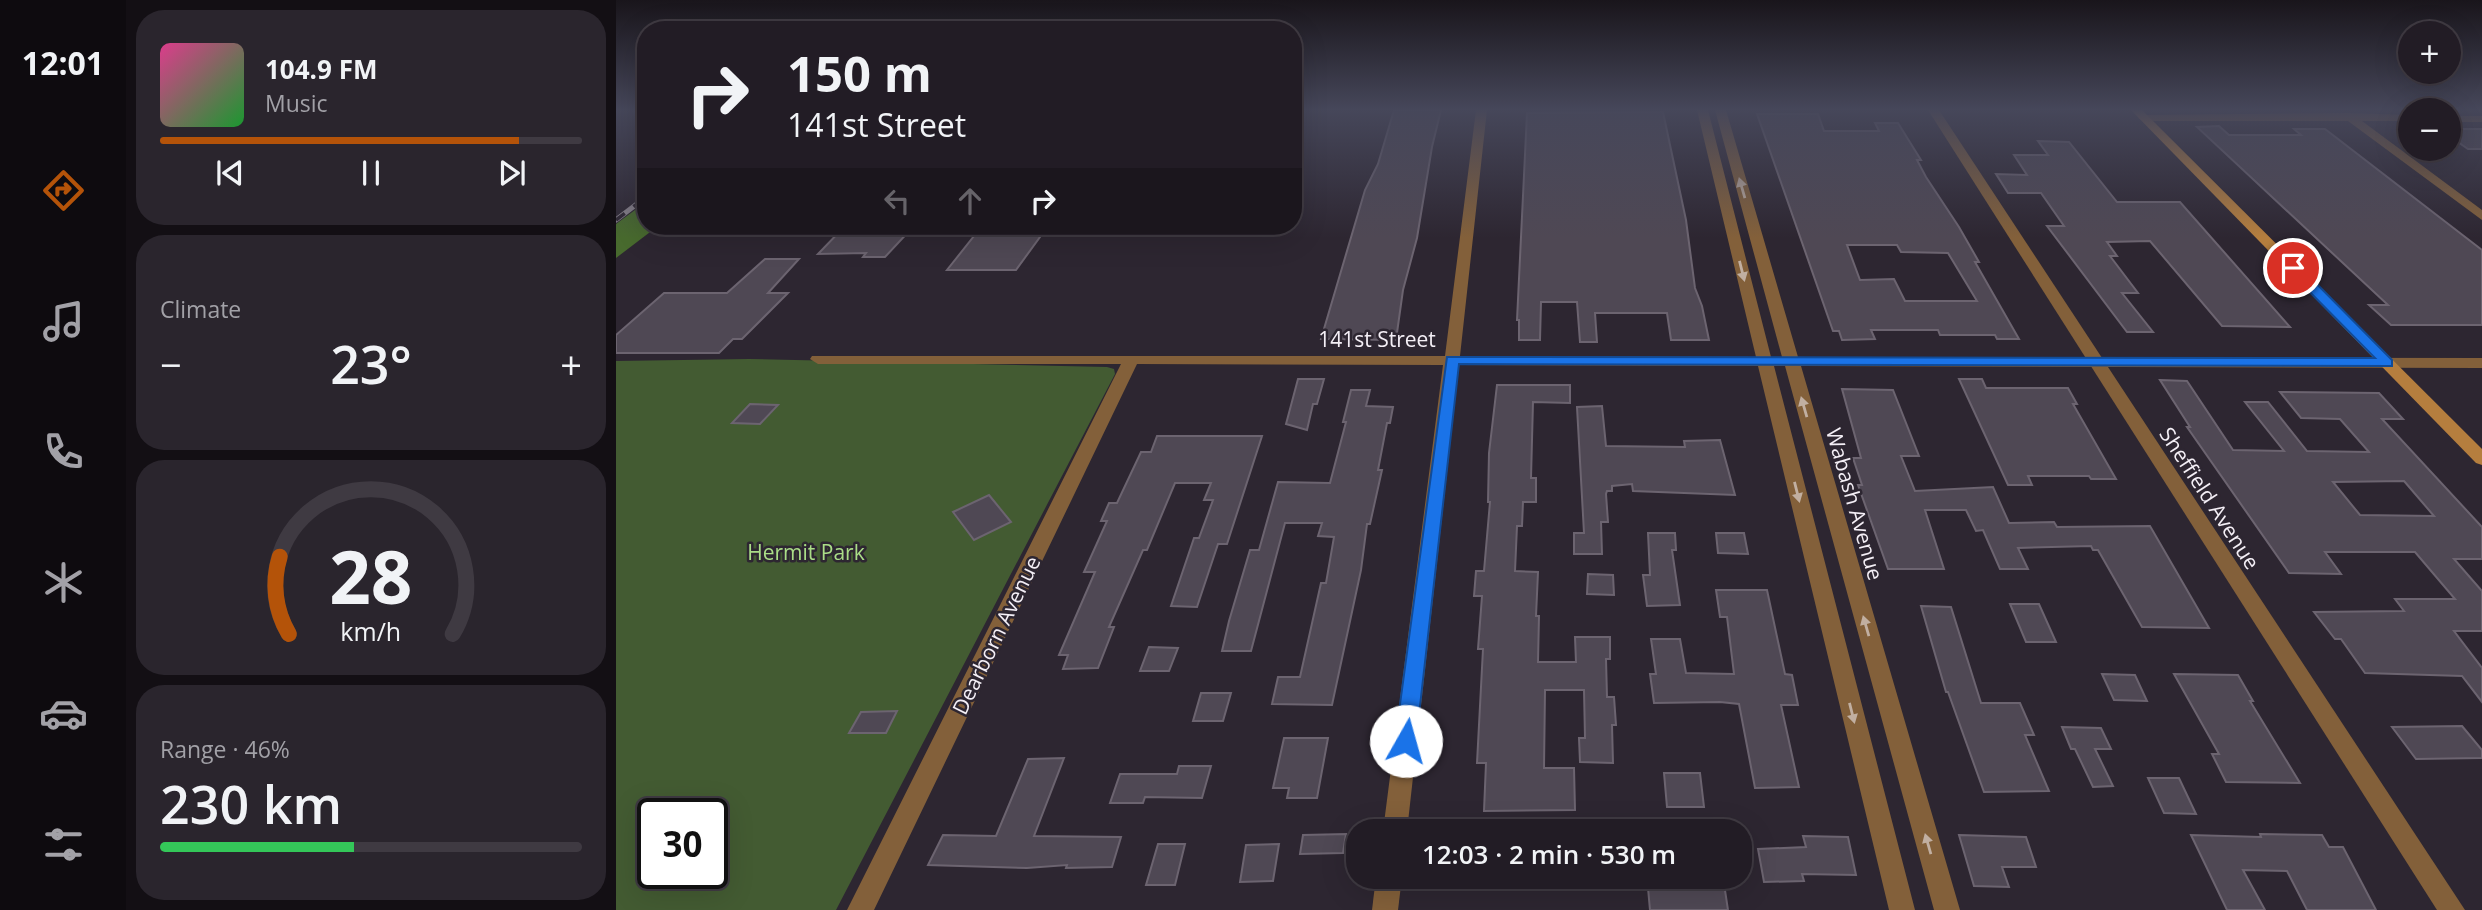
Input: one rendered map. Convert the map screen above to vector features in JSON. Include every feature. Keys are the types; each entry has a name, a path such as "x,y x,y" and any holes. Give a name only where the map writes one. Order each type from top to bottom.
{"main road":[{"path":"2178,152 2482,458"}],"street":[{"path":"1396,819 1477,152"},
{"path":"1713,152 1902,910"},
{"name":"Wabash Avenue","path":"1732,152 1947,910"},
{"name":"Sheffield Avenue","path":"1960,152 2452,910"},
{"path":"2397,152 2482,216"},
{"name":"141st Street","path":"818,359 2482,363"},
{"name":"Dearborn Avenue","path":"860,910 1130,360"},
{"path":"1385,910 1388,889"}],"green space":[{"path":"637,209 637,235 646,235 616,258 616,224"},
{"name":"Hermit Park","path":"749,359 1114,369 1115,374 836,910 616,910 616,361"}],"building":[{"path":"1381,152 1431,152 1417,238 1403,290 1396,340 1321,339 1365,190"},
{"path":"1525,152 1672,152 1686,220 1695,288 1709,340 1671,340 1667,313 1595,313 1597,342 1580,342 1577,302 1541,302 1540,340 1519,340 1517,320"},
{"path":"1770,152 1916,152 1921,160 1917,160 1926,177 1959,227 1979,262 1975,262 2019,339 1997,339 1995,335 1940,335 1938,330 1871,330 1875,339 1842,340 1839,331 1833,331","holes":["1847,245 1897,245 1901,252 1948,253 1977,301 1905,301 1894,279 1860,280"]},
{"path":"2046,152 2077,152 2117,202 2180,202 2290,327 2222,326 2150,241 2107,242 2117,256 2110,256 2138,293 2122,293 2153,332 2127,332 2047,226 2064,226 2041,193 2008,193 1996,174 2027,175 2014,155 2048,155"},
{"path":"2224,152 2355,152 2482,250 2482,325 2391,325 2369,305 2388,305"},
{"path":"836,235 906,235 885,257 863,257 866,253 818,254"},
{"path":"975,235 1041,235 1016,270 947,270"},
{"path":"765,259 799,259 768,293 788,293 742,339 733,339 719,353 616,353 616,335 664,293 727,293"},
{"path":"1298,379 1324,379 1317,404 1313,404 1307,430 1286,424"},
{"path":"1959,379 1982,379 1986,388 2068,388 2077,404 2073,404 2116,479 2028,476 2032,485 2008,485"},
{"path":"2160,380 2187,381 2233,450 2284,451 2245,402 2268,402 2307,451 2369,452 2340,419 2301,418 2280,392 2379,393 2403,419 2382,419 2482,527 2482,559 2454,559 2482,591 2482,631 2454,631 2482,668 2482,702 2462,676 2365,673 2341,639 2335,639 2314,612 2404,611 2395,599 2455,599 2415,552 2325,552 2341,574 2289,573 2187,427 2190,427","holes":["2404,481 2434,516 2360,515 2333,482"]},
{"path":"1497,385 1570,385 1570,403 1533,402 1531,478 1536,478 1536,502 1523,502 1522,526 1517,526 1515,571 1538,572 1538,662 1576,662 1575,637 1610,637 1610,659 1606,659 1607,697 1614,697 1616,725 1612,725 1613,763 1580,762 1579,738 1585,738 1584,690 1545,690 1544,768 1574,768 1575,810 1484,811 1486,763 1477,763 1483,649 1478,649 1482,596 1474,596 1476,571 1484,571 1490,502 1489,453"},
{"path":"1842,389 1893,390 1919,456 1901,456 1915,491 1993,487 2009,523 2054,522 2057,527 2150,526 2209,628 2142,627 2098,550 2093,550 2091,546 2018,548 2028,569 2000,569 1983,530 1976,531 1966,510 1925,510 1944,569 1888,569 1858,485 1862,485 1853,458 1861,458"},
{"path":"1351,390 1370,390 1366,406 1393,407 1390,423 1387,423 1378,470 1382,470 1370,524 1367,524 1361,570 1332,705 1272,704 1278,677 1300,677 1321,583 1326,583 1334,537 1318,536 1322,523 1285,523 1251,651 1222,651 1229,621 1250,550 1259,550 1278,482 1330,483 1346,422 1343,422"},
{"path":"750,404 778,405 760,424 732,423"},
{"path":"1602,406 1606,446 1685,447 1684,441 1720,440 1735,495 1633,491 1632,484 1612,486 1612,491 1607,491 1606,494 1608,522 1601,522 1602,554 1574,554 1574,533 1584,533 1577,407"},
{"path":"1157,436 1262,436 1227,544 1218,544 1197,607 1171,606 1194,538 1199,538 1213,500 1204,500 1211,483 1175,483 1147,550 1143,550 1109,627 1114,627 1098,668 1063,669 1068,655 1059,655 1095,572 1084,572 1107,521 1101,521 1109,503 1117,503 1141,452 1151,452"},
{"path":"989,495 1011,522 974,540 953,512"},
{"path":"1648,533 1675,533 1676,550 1672,550 1680,605 1647,606 1643,575 1650,575"},
{"path":"1716,533 1744,533 1748,554 1718,553"},
{"path":"1588,574 1613,575 1614,595 1587,594"},
{"path":"1716,590 1767,590 1785,674 1792,675 1798,705 1781,705 1799,787 1755,788 1739,704 1654,703 1650,674 1656,674 1651,639 1680,639 1686,673 1734,674 1727,617 1720,617"},
{"path":"2010,604 2039,604 2056,642 2026,642"},
{"path":"1921,606 1951,607 1981,703 2020,703 2034,735 2025,735 2049,791 1984,792 1946,692"},
{"path":"1149,647 1178,648 1169,671 1140,671"},
{"path":"2102,674 2135,675 2147,701 2114,700"},
{"path":"2174,674 2238,675 2253,701 2250,701 2300,783 2226,782 2212,754 2219,754"},
{"path":"1201,693 1231,693 1223,721 1193,721"},
{"path":"897,711 886,733 849,733 861,712"},
{"path":"2462,726 2482,750 2482,758 2416,759 2392,727"},
{"path":"2062,727 2101,728 2111,749 2095,749 2113,786 2093,787 2075,749 2071,749"},
{"path":"1284,738 1328,738 1317,798 1287,798 1289,788 1273,788"},
{"path":"1064,758 1034,836 1121,837 1112,867 928,865 943,835 996,836 1028,759"},
{"path":"1179,766 1211,766 1202,798 1145,797 1143,803 1110,803 1120,774 1177,774"},
{"path":"1664,773 1700,773 1704,807 1667,807"},
{"path":"2148,778 2179,778 2196,814 2164,813"},
{"path":"1346,834 1343,853 1300,854 1303,835"},
{"path":"2260,834 2322,835 2329,847 2343,847 2376,910 2307,910 2287,871 2243,870 2265,910 2227,910 2191,835 2261,837"},
{"path":"1959,835 2026,837 2036,867 2002,867 2009,887 1974,886"},
{"path":"1803,836 1848,837 1856,875 1802,874 1804,881 1764,882 1758,849 1806,847"},
{"path":"1158,844 1185,844 1175,885 1146,885"},
{"path":"1279,844 1273,881 1240,882 1246,845"},
{"path":"1648,889 1725,889 1728,910 1650,910"}],"railway":[{"path":"616,220 637,204"}],"route":[{"path":"1406,741 1452,360 2387,363 2293,268"}]}
